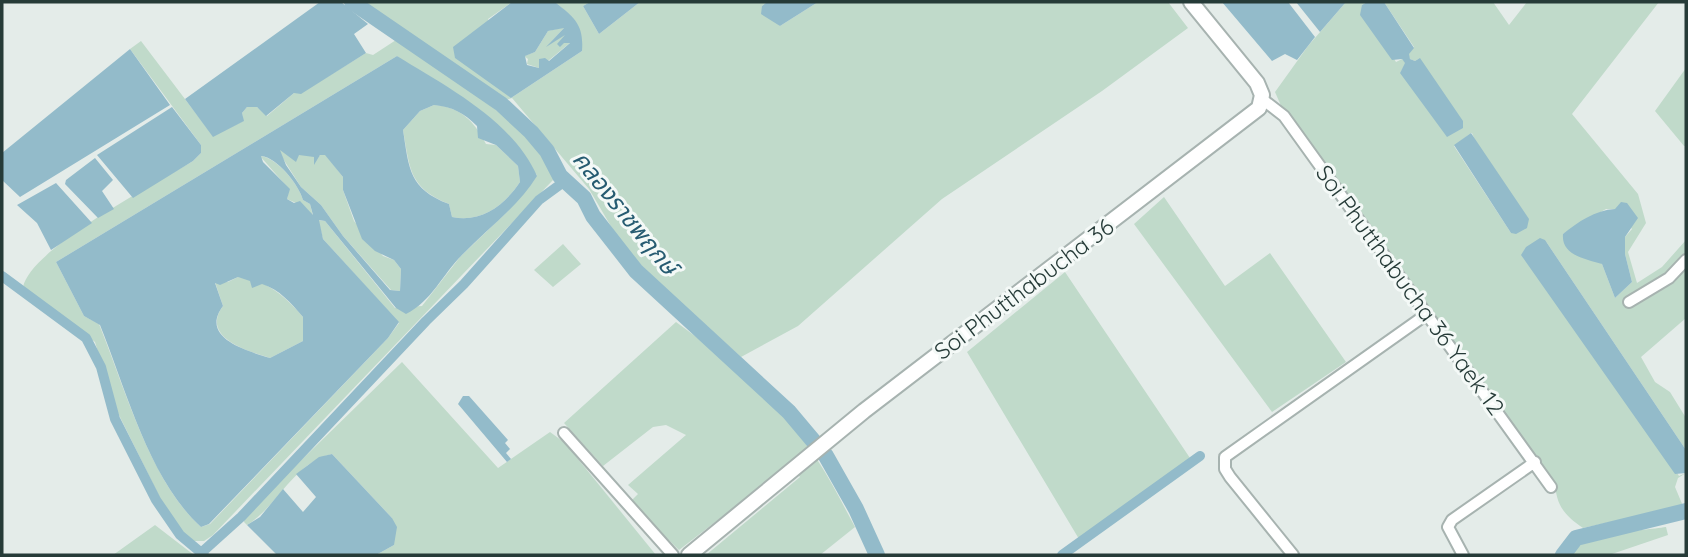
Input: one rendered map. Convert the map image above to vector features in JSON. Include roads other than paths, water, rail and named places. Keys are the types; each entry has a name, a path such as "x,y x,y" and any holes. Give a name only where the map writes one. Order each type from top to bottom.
{"street":[{"path":"1191,2 1257,83 1262,99"},
{"name":"Soi Phutthabucha 36 Yaek 12","path":"1262,99 1284,116 1551,487"},
{"name":"Soi Phutthabucha 36","path":"689,555 937,354 1242,124 1259,108 1262,99"},
{"path":"1629,302 1669,278 1686,260"},
{"path":"1293,555 1230,477 1225,469 1225,457 1427,314"},
{"path":"564,433 673,555"},
{"path":"1463,555 1448,527 1452,520 1535,462"}],"water":[{"path":"320,2 341,2 368,24 354,34 366,53 301,94 294,93 266,116 257,107 247,107 242,113 244,121 213,137 185,99"},
{"path":"512,2 555,2 577,23 582,42 582,51 511,98 455,58 453,47","holes":["564,28 546,47 565,35 557,44 560,47 564,43 570,43 549,61 545,58 539,59 539,68 527,65 525,56 535,52 548,31"]},
{"path":"590,2 640,2 599,34 583,6"},
{"path":"767,2 818,2 780,26 761,14 762,6"},
{"path":"1222,2 1288,2 1315,37 1297,60 1285,54 1272,61"},
{"path":"1296,2 1346,2 1320,32"},
{"path":"1367,2 1384,2 1414,48 1409,54 1410,59 1415,61 1420,58 1463,121 1463,128 1447,137 1400,73 1405,63 1402,59 1392,60 1360,15 1362,5"},
{"path":"130,49 170,105 20,197 2,180 2,153"},
{"path":"397,56 457,93 495,122 526,156 537,176 512,208 455,263 430,295 406,314 396,308 325,221 319,220 323,239 399,322 388,338 209,524 201,527 167,485 141,432 100,325 84,316 56,262","holes":["434,105 458,111 477,126 478,138 496,145 518,166 520,182 507,198 491,211 463,218 452,217 449,204 426,192 413,176 403,130 420,111","280,150 296,162 299,155 314,157 314,165 320,155 325,155 343,177 343,190 362,239 375,251 394,260 401,269 400,291 390,290 343,236 321,205 301,187 286,165","261,156 274,161 286,173 303,200 310,204 313,215 300,201 294,203 287,199 290,189 263,162","238,277 250,281 252,288 262,284 279,293 303,317 303,341 270,358 229,341 221,335 217,327 217,317 223,306 215,283 220,285"]},
{"path":"172,107 201,145 201,153 193,161 133,198 97,155"},
{"path":"1471,133 1529,219 1527,228 1516,234 1511,233 1454,145"},
{"path":"95,158 113,180 102,191 114,209 98,218 65,184 66,180"},
{"path":"56,183 92,223 51,250 37,223 17,205"},
{"path":"1621,202 1627,203 1638,218 1625,237 1625,254 1632,282 1615,298 1602,264 1575,255 1566,247 1563,234 1594,214 1615,209"},
{"path":"1540,238 1545,240 1686,450 1686,473 1675,474 1521,255 1526,247"},
{"path":"463,396 469,396 508,440 505,443 510,449 506,453 511,459 507,462 458,404"},
{"path":"332,454 392,518 397,527 394,545 376,555 277,555 247,525 260,517 283,489 303,512 316,497 296,474 319,457"}],"waterway":[{"name":"คลองราชพฤกษ์","path":"352,2 501,104 531,132 547,151 560,176 584,198 593,216 636,271 789,412 826,456 856,509 877,555"},
{"path":"201,553 241,517 464,284 539,200 565,181"},
{"path":"2,276 86,338 101,367 115,419 156,500 180,535 204,555"},
{"path":"1062,555 1200,456"},
{"path":"1563,555 1576,538 1686,511"}]}
